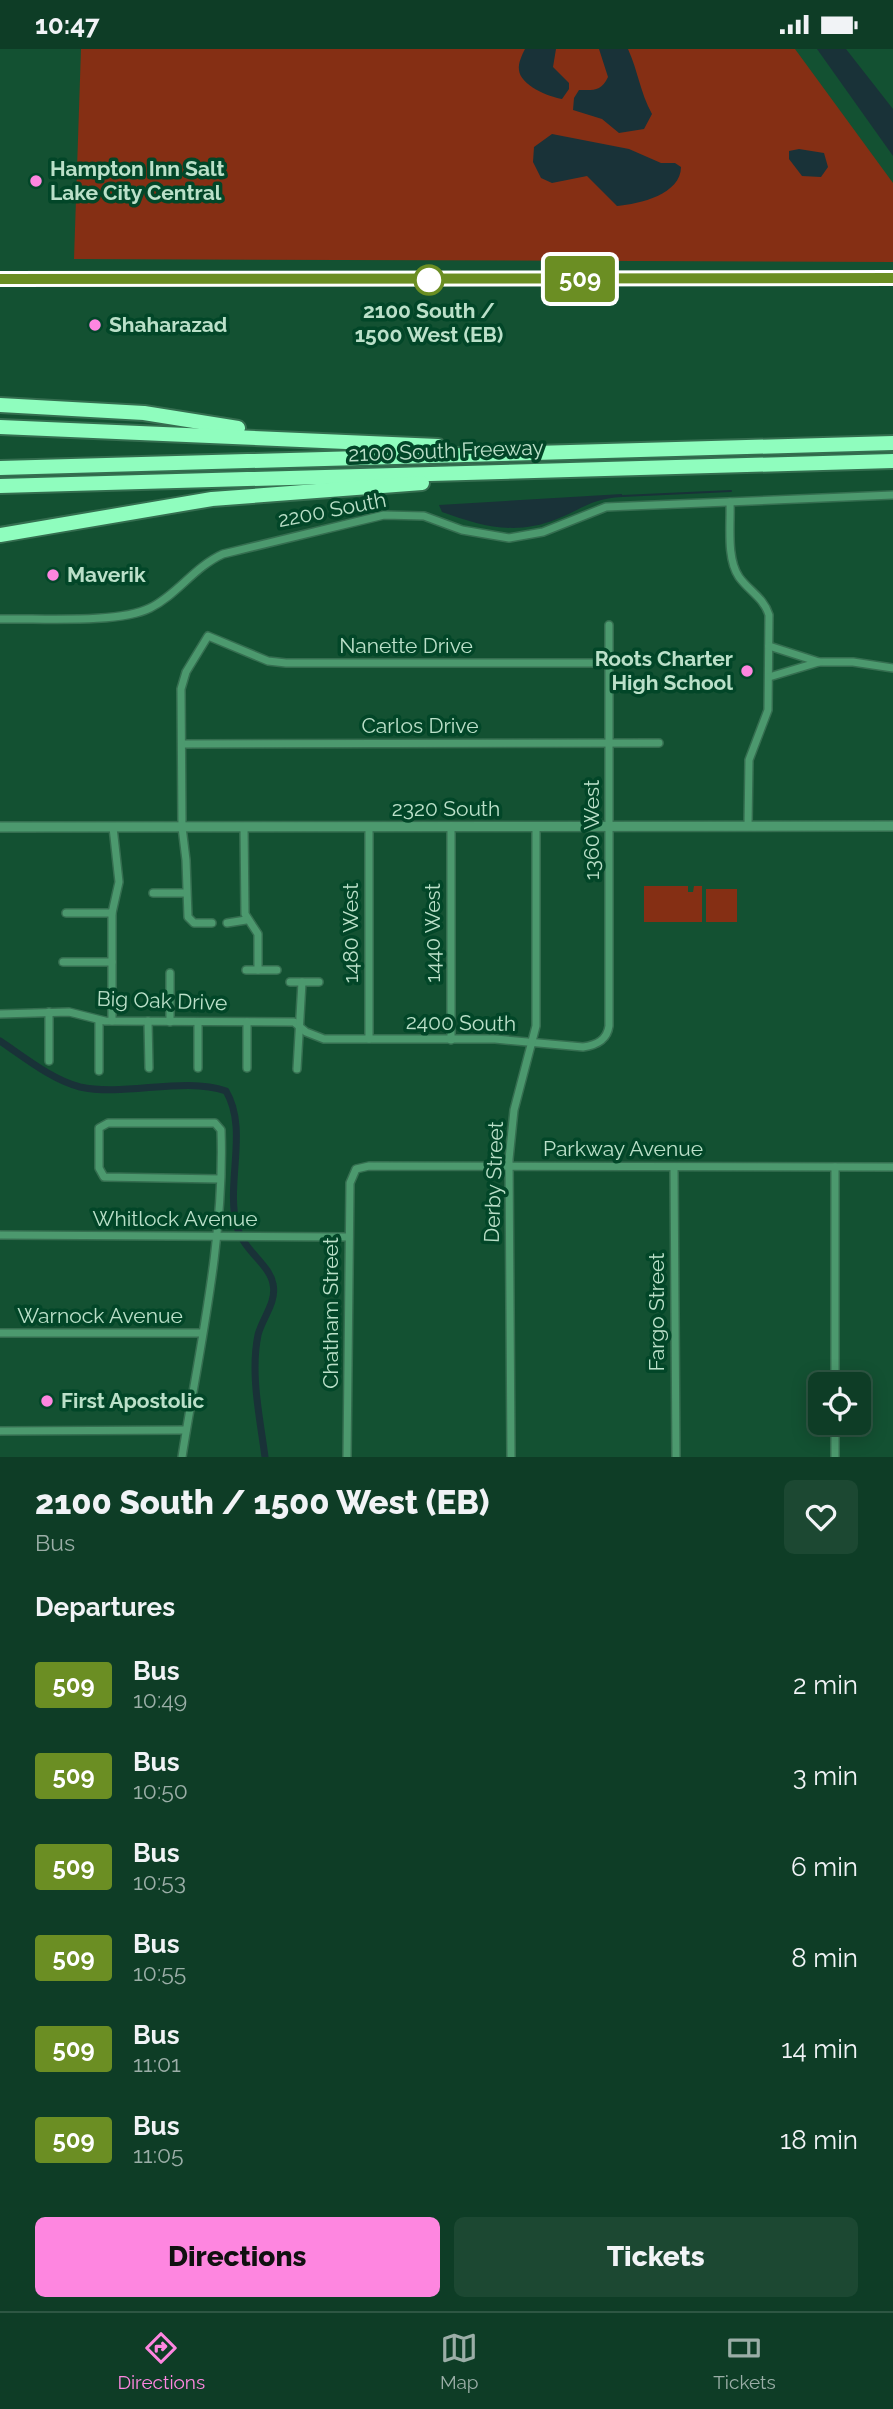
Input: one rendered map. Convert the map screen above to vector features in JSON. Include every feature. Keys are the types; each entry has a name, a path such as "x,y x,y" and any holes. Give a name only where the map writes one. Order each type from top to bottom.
{"highway":[{"path":"0,405 81,407 144,413 308,439"},
{"path":"0,427 308,439 502,452"},
{"path":"0,435 41,430"},
{"name":"2100 South Freeway","path":"0,468 893,443"},
{"name":"2100 South Freeway","path":"0,486 893,460"},
{"path":"0,535 41,526 245,495 559,475 599,468"},
{"path":"0,528 41,526"}],"street":[{"path":"0,279 893,278"},
{"name":"2200 South","path":"0,619 114,616 140,612 158,603 201,565 223,554 384,515 425,516 462,530 509,538 542,532 607,507 893,495"},
{"path":"730,502 733,565 739,577 767,608 767,719 749,760 748,826"},
{"name":"1360 West","path":"608,1034 609,625"},
{"name":"Nanette Drive","path":"182,744 181,689 186,672 208,636 260,658 286,663 609,663"},
{"path":"769,646 819,662"},
{"path":"769,677 819,662 853,662 893,668"},
{"name":"Carlos Drive","path":"182,744 659,743"},
{"path":"182,744 182,827 187,860 186,893 190,920 212,923"},
{"name":"1440 West","path":"451,826 451,1039"},
{"name":"Derby Street","path":"511,1457 509,1166 514,1110 533,1042 536,1019 536,826"},
{"name":"2320 South","path":"0,827 893,826"},
{"path":"112,1021 112,913 118,882 113,827"},
{"path":"244,827 246,920 257,930 258,970"},
{"name":"1480 West","path":"369,827 369,1039"},
{"path":"153,893 186,893"},
{"path":"66,913 112,913"},
{"path":"227,923 246,920"},
{"path":"63,962 112,962"},
{"path":"246,970 277,970"},
{"path":"170,973 170,1021"},
{"path":"290,982 319,982"},
{"path":"297,1069 297,1034 303,982"},
{"name":"Big Oak Drive","path":"0,1011 76,1013 112,1021 292,1021 300,1025"},
{"path":"49,1012 50,1061"},
{"path":"99,1020 99,1071"},
{"path":"148,1021 149,1067"},
{"path":"198,1021 198,1068"},
{"path":"247,1021 247,1068"},
{"name":"2400 South","path":"300,1025 324,1039 451,1039 590,1046 597,1044 608,1034"},
{"path":"182,1457 215,1236 220,1178 221,1132 218,1125 108,1123 99,1128 101,1176 220,1178"},
{"name":"Parkway Avenue","path":"354,1170 369,1166 893,1167"},
{"name":"Fargo Street","path":"674,1167 676,1457"},
{"path":"835,1167 835,1372"},
{"name":"Chatham Street","path":"347,1457 350,1183 354,1170"},
{"name":"Whitlock Avenue","path":"0,1235 349,1237"},
{"name":"Warnock Avenue","path":"0,1333 201,1333"},
{"path":"0,1431 186,1430"},
{"path":"835,1435 835,1457"}],"shaded area":[{"path":"81,49 795,49 893,183 893,262 74,259"},
{"path":"644,886 688,886 688,892 693,892 694,886 702,886 702,922 644,922"},
{"path":"706,889 737,889 737,922 706,922"}],"water":[{"path":"525,49 556,49 553,67 569,83 569,89 562,99 543,93 524,81 519,67"},
{"path":"599,49 628,49 652,114 644,129 619,133 602,119 573,110 574,98 579,90 599,88 608,77"},
{"path":"817,49 846,49 893,109 893,156"},
{"path":"552,134 629,149 661,163 675,163 681,167 679,176 667,191 658,196 617,206 587,176 552,183 541,178 533,162 534,147"},
{"path":"799,149 824,153 828,167 821,177 802,176 789,159 789,151"},
{"path":"622,494 622,497 595,502 542,524 512,528 484,525 456,517 442,512 439,505"}],"waterway":[{"path":"622,496 731,491"},
{"path":"0,1041 49,1074 80,1087 116,1090 192,1085 226,1091 233,1106 236,1123 233,1193 237,1227 240,1236 267,1270 274,1291 258,1335 255,1365 265,1457"}],"bus line":[{"name":"509","path":"0,279 312,281 893,278"}],"place":[{"name":"Hampton Inn Salt Lake City Central","path":"36,181"},
{"name":"2100 South / 1500 West (EB)","path":"429,280"},
{"name":"Shaharazad","path":"95,325"},
{"name":"Maverik","path":"53,575"},
{"name":"Roots Charter High School","path":"747,671"},
{"name":"First Apostolic","path":"47,1401"}]}
